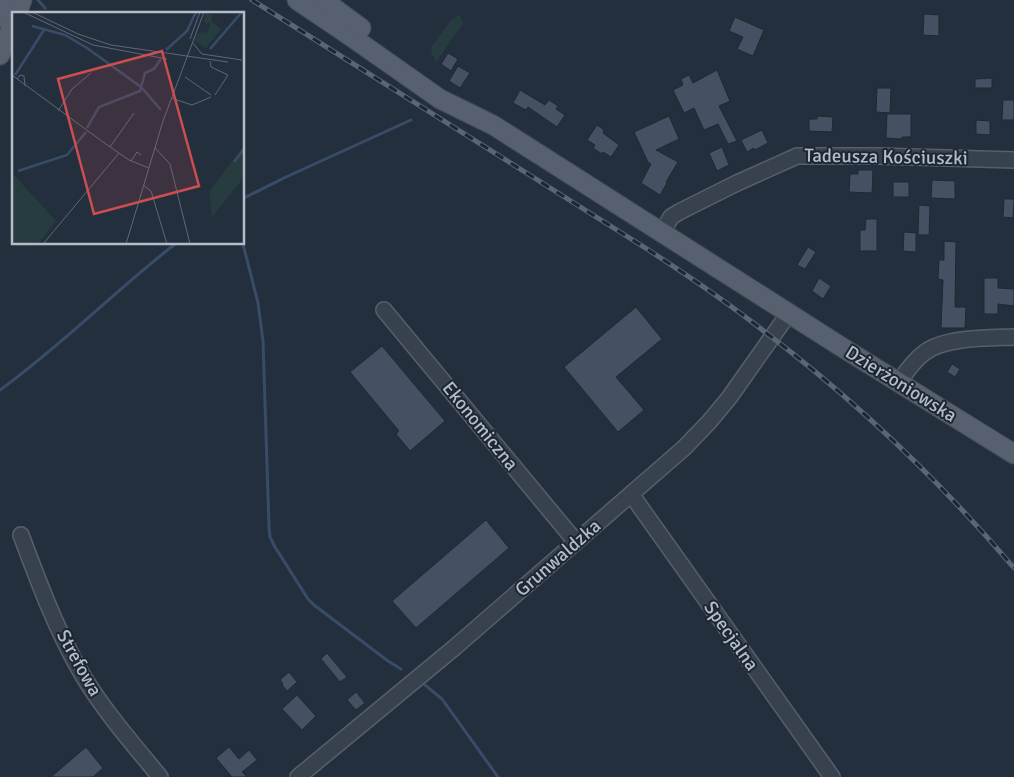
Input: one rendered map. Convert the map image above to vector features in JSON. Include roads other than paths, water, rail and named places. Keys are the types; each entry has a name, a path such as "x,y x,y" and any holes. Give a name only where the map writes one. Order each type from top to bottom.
{"main road":[{"path":"0,18 7,0"},
{"path":"17,12 22,0"},
{"path":"297,0 361,42 440,99 493,125"},
{"path":"323,0 374,37 416,71 471,107 493,125"},
{"path":"0,54 12,26"},
{"name":"Dzierżoniowska","path":"493,125 1014,454"}],"street":[{"name":"Tadeusza Kościuszki","path":"662,233 671,217 679,212 797,156 1014,160"},
{"name":"Ekonomiczna","path":"384,310 576,542"},
{"name":"Grunwaldzka","path":"298,777 454,648 684,448 719,411 789,313"},
{"path":"899,382 916,359 938,345 959,341 1014,337"},
{"name":"Specjalna","path":"631,494 832,777"},
{"name":"Strefowa","path":"21,535 45,598 68,648 84,677 101,703 160,777"}],"waterway":[{"path":"38,0 45,8"},
{"path":"245,198 411,120"},
{"path":"0,390 45,355 174,245"},
{"path":"243,245 258,303 263,341 270,537 308,599 401,669"},
{"path":"425,685 442,699 498,777"}],"railway":[{"path":"252,0 647,249 736,310 799,358 896,443 957,504 1014,568"}]}
